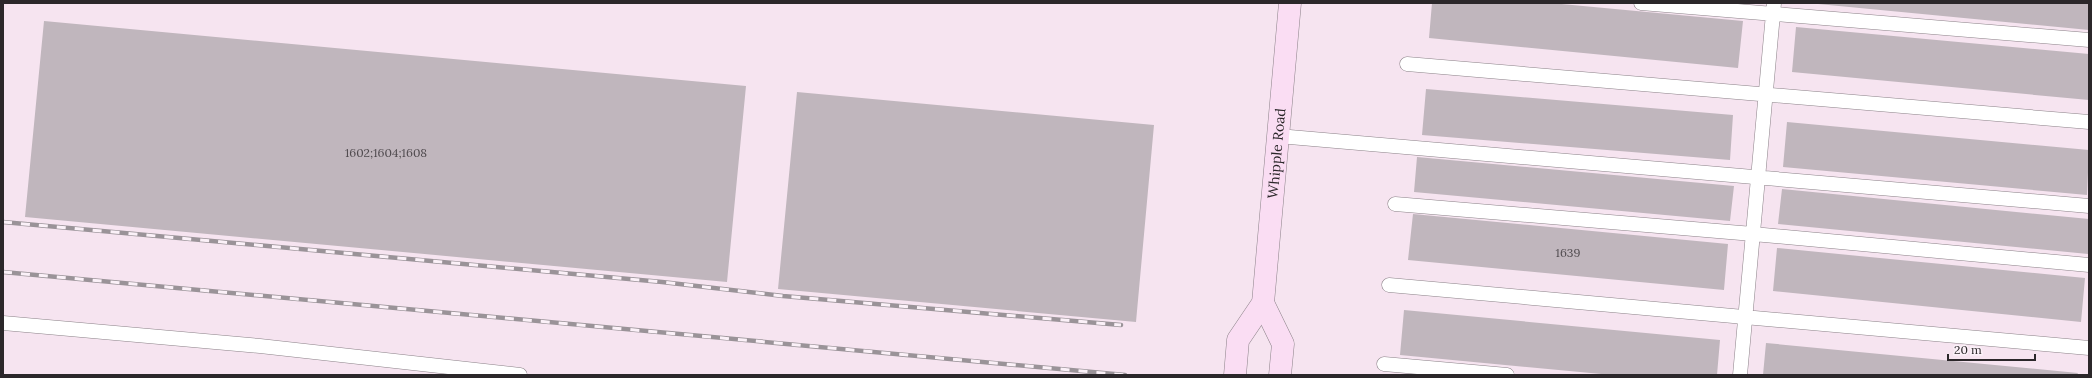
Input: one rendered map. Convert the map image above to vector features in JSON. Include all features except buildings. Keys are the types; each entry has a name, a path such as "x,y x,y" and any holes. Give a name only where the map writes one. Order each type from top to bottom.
{"main road":[{"name":"Whipple Road","path":"1235,375 1238,340 1263,303 1290,3"},
{"path":"1263,303 1283,344 1280,375"}],"lane":[{"path":"1641,3 1774,9 2089,40"},
{"path":"1740,375 1774,9"},
{"path":"1407,64 2089,122"},
{"path":"1278,136 2089,206"},
{"path":"1395,204 1753,234 2089,266"},
{"path":"1389,285 2089,348"},
{"path":"3,323 260,346 448,371 520,375"},
{"path":"1384,364 1507,375"}],"shaded area":[{"path":"3,3 2089,3 2089,375 3,375"}],"railway":[{"path":"3,222 662,282 783,296 1121,325"},
{"path":"3,272 1125,375"}]}
